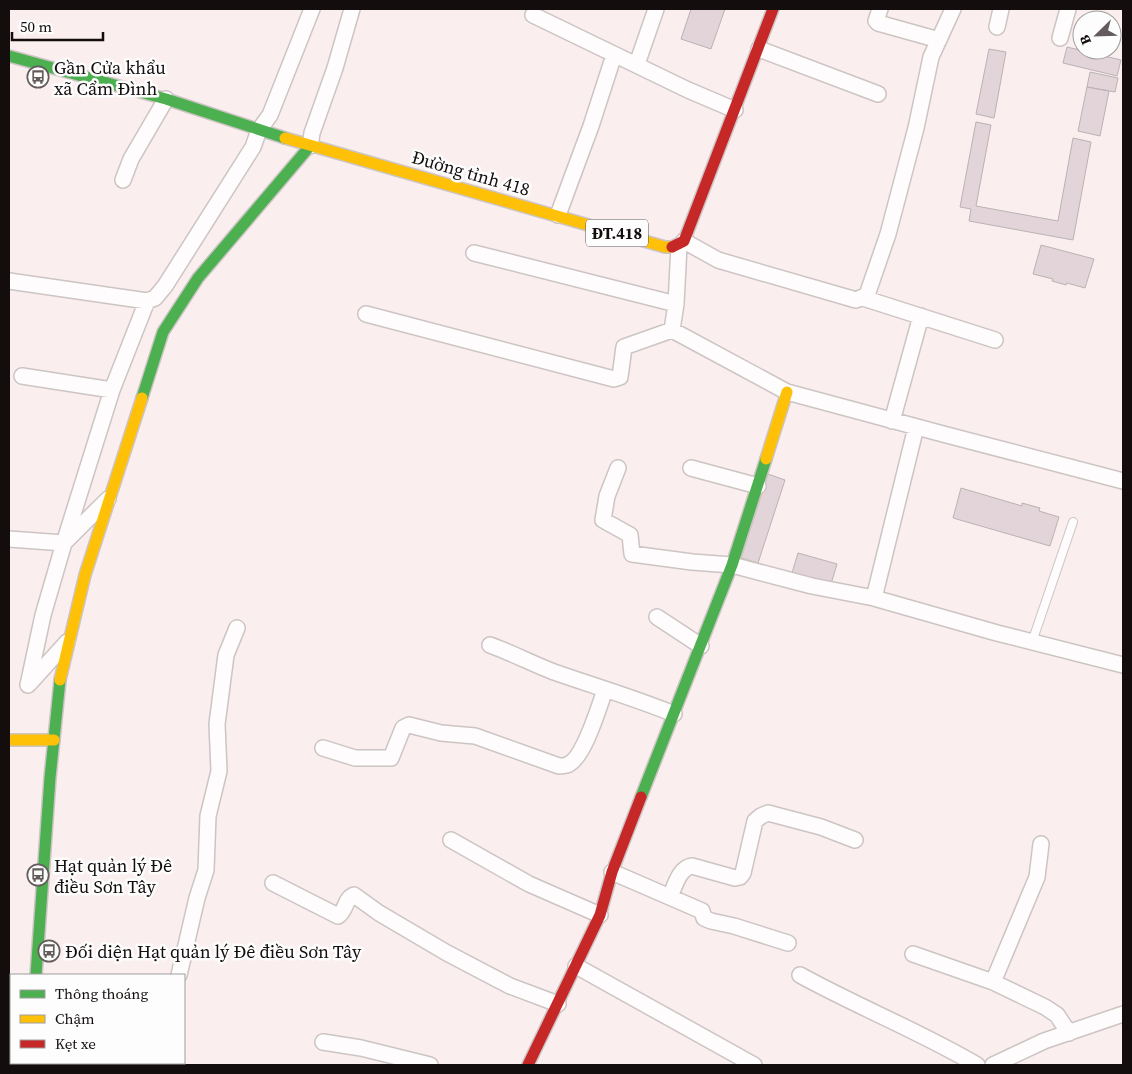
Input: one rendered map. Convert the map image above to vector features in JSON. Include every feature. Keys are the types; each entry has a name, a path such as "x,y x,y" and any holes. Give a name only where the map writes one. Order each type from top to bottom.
{"main road":[{"path":"681,243 735,110 773,9"},
{"name":"Đường tỉnh 418","path":"9,56 166,99 310,146 665,247 673,248 681,243"},
{"path":"36,974 60,676 85,575 163,332 198,278 310,146"},
{"path":"528,1065 600,915 612,872 732,565 787,392"},
{"path":"9,740 54,740"}],"street":[{"path":"9,281 147,301 155,298 165,286 246,159 259,130 270,115 312,9"},
{"path":"310,146 312,133 335,68 352,9"},
{"path":"636,64 656,9"},
{"path":"880,9 876,21 878,23 939,40"},
{"path":"672,330 681,243 718,260 856,300 863,298 869,292 888,234 916,128 931,57 953,9"},
{"path":"997,28 1000,9"},
{"path":"1060,38 1068,9"},
{"path":"533,15 688,90 735,110"},
{"path":"758,49 878,94"},
{"path":"558,215 591,126 614,55"},
{"path":"123,180 131,159 166,99"},
{"path":"474,253 676,304"},
{"path":"863,298 995,340"},
{"path":"69,641 28,685 44,614 64,544 112,390 147,301"},
{"path":"366,314 614,380 620,377 624,347 672,330 787,392 1123,481"},
{"path":"892,421 921,316"},
{"path":"22,376 112,390"},
{"path":"874,598 916,427"},
{"path":"618,468 605,501 603,520 630,535 632,554 732,565 812,586 874,598 935,616 1123,665"},
{"path":"692,468 758,486"},
{"path":"64,544 111,496"},
{"path":"9,539 64,544"},
{"path":"657,617 701,646"},
{"path":"179,974 197,898 206,870 208,816 219,771 217,724 226,655 237,628"},
{"path":"490,645 538,666 674,714"},
{"path":"323,748 355,758 391,758 403,728 409,725 441,733 475,736 559,766 567,765 574,760 590,734 605,690"},
{"path":"670,897 682,871 687,867 692,866 735,878 740,877 743,873 755,821 768,813 821,827 855,840"},
{"path":"451,840 529,884 600,915"},
{"path":"993,982 1037,877 1041,844"},
{"path":"612,872 702,911 704,918 711,921 788,943"},
{"path":"273,883 338,916 341,914 349,897 354,895 447,953 510,986 558,1004"},
{"path":"913,954 993,982 1045,1007 1057,1015 1069,1033"},
{"path":"576,966 754,1065"},
{"path":"800,975 844,999 937,1042 977,1065"},
{"path":"993,1065 1044,1042 1123,1014"},
{"path":"323,1042 361,1048 430,1065"}],"lane":[{"path":"1032,642 1072,522"}],"building":[{"path":"691,9 725,9 711,49 681,39"},
{"path":"1067,47 1072,48 1072,60 1121,60 1117,76 1063,63"},
{"path":"989,49 1006,52 994,118 976,114"},
{"path":"1090,72 1118,78 1115,92 1087,87"},
{"path":"1087,87 1109,91 1100,136 1078,131"},
{"path":"976,122 991,125 976,206 1058,221 1073,138 1091,142 1073,240 969,221 971,209 960,207"},
{"path":"1041,245 1094,259 1085,288 1067,283 1066,285 1052,281 1053,279 1033,274"},
{"path":"768,474 785,480 758,563 741,558"},
{"path":"961,488 1022,506 1022,503 1040,508 1039,511 1059,517 1050,546 953,518"},
{"path":"798,553 837,564 831,584 792,573"}],"traffic: fast":[{"path":"9,56 166,99 285,138"},
{"path":"142,398 163,332 198,278 310,146"},
{"path":"641,797 732,565 766,459"},
{"path":"36,974 50,778 60,680"}],"traffic: slow":[{"path":"285,138 665,247 672,247"},
{"path":"766,459 787,392"},
{"path":"60,680 85,575 142,398"},
{"path":"9,740 54,740"}],"traffic: jam":[{"path":"672,247 684,241 773,9"},
{"path":"528,1065 600,915 612,872 641,797"}],"place":[{"name":"Gần Cửa khẩu xã Cẩm Đình","path":"38,77"},
{"name":"Hạt quản lý Đê điều Sơn Tây","path":"38,875"},
{"name":"Đối diện Hạt quản lý Đê điều Sơn Tây","path":"49,951"}]}
